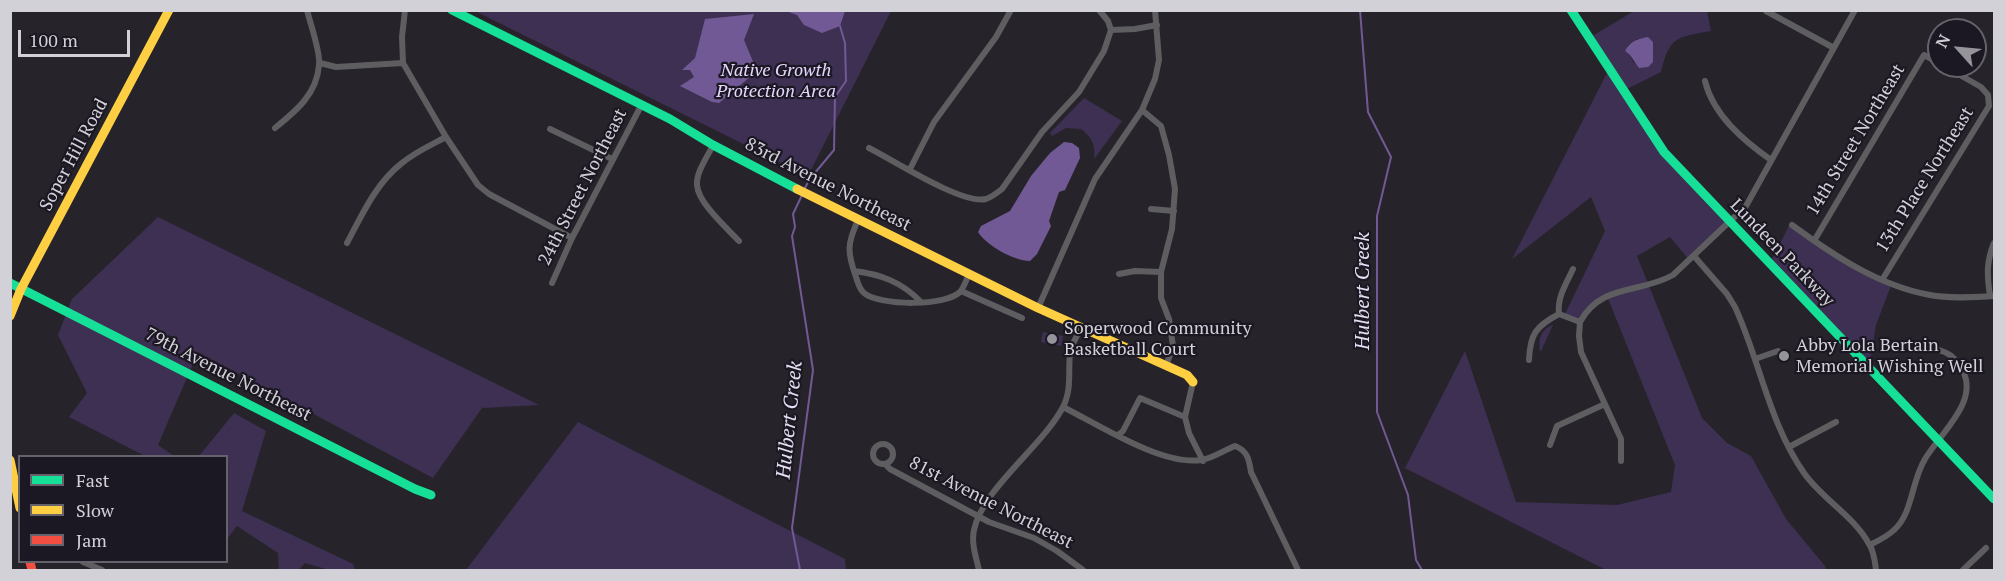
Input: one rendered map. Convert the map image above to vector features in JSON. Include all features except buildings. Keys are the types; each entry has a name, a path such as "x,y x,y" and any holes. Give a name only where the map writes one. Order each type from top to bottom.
{"street":[{"name":"Soper Hill Road","path":"10,316 21,289 170,10"},
{"path":"275,128 308,98 320,63 307,10"},
{"path":"405,10 402,37 403,63 446,137 478,185 489,194 572,238"},
{"name":"83rd Avenue Northeast","path":"452,10 642,104 713,145 858,220 1038,308 1187,375 1193,382"},
{"path":"910,170 934,122 996,37 1011,10"},
{"path":"869,148 951,192 984,200 1002,189 1042,132 1078,92 1104,51 1111,30 1108,21 1099,10"},
{"path":"1038,308 1095,179 1142,110 1155,79 1159,60 1155,10"},
{"name":"Lundeen Parkway","path":"1571,10 1664,152 1994,497"},
{"path":"1622,461 1621,439 1581,352 1580,322 1586,311 1607,295 1662,282 1673,275 1746,206 1855,10"},
{"path":"1767,12 1834,48"},
{"path":"1111,30 1157,26"},
{"name":"14th Street Northeast","path":"1814,241 1924,55 1927,57"},
{"path":"320,63 336,67 403,63"},
{"name":"13th Place Northeast","path":"1882,280 1989,106 1988,95 1981,87 1965,78"},
{"path":"1704,81 1708,97 1743,140 1771,160"},
{"name":"24th Street Northeast","path":"552,283 572,238 642,104"},
{"path":"1142,110 1161,126 1175,189 1172,230 1161,272 1161,298 1169,319 1173,346 1166,366"},
{"path":"550,129 612,159"},
{"path":"347,243 365,208 389,175 401,163 446,137"},
{"path":"713,145 696,183 705,204 739,241"},
{"path":"1151,209 1174,211"},
{"path":"858,220 849,239 848,254 860,288 876,300 939,301 961,291 969,274"},
{"path":"1792,225 1856,267 1908,290 1932,296 1992,296 1986,274 1987,260 1995,243"},
{"path":"1694,256 1735,307 1775,417 1804,473 1870,545 1876,570"},
{"path":"1559,314 1560,294 1573,269"},
{"path":"854,271 872,273 892,280 909,290 921,302"},
{"path":"1119,274 1135,271 1161,272"},
{"name":"79th Avenue Northeast","path":"10,283 406,485 431,495"},
{"path":"961,291 1023,318"},
{"path":"1529,360 1529,344 1535,331 1544,321 1559,314 1580,322"},
{"path":"979,570 973,544 973,530 1002,483 1047,430 1063,406 1067,394 1071,351 1081,327"},
{"path":"1870,545 1893,531 1903,520 1909,507 1914,482 1924,461 1964,402 1968,385 1965,372 1955,358 1939,350"},
{"path":"1755,359 1778,351"},
{"path":"1193,382 1185,417 1189,433 1203,460"},
{"path":"1118,435 1123,431 1140,398 1185,417"},
{"path":"1550,445 1557,426 1605,404"},
{"path":"1063,406 1152,453 1179,460 1203,460 1225,449 1235,446 1242,448 1248,457 1251,472 1298,570"},
{"path":"1789,447 1836,422"},
{"path":"10,460 18,493"},
{"name":"81st Avenue Northeast","path":"885,464 890,469 979,517 1034,538 1083,570"},
{"path":"1963,570 1986,548"},
{"path":"87,563 102,570"}],"green space":[{"name":"Native Growth Protection Area","path":"475,11 891,11 808,176"},
{"path":"1634,11 1707,11 1711,31 1677,40 1668,51 1661,72 1623,91 1647,130 1730,222 1689,260 1670,237 1637,256 1702,418 1727,443 1751,456 1786,519 1826,570 1606,570 1405,468 1465,351 1516,502 1617,505 1671,492 1675,465 1607,296 1580,322 1564,316 1605,231 1591,197 1512,259 1609,69 1589,38","holes":["1637,39 1653,42 1653,52 1634,63 1625,51 1628,45"]},
{"path":"1084,98 1122,121 1094,159 1092,142 1081,129 1066,128 1052,136 1050,133"},
{"path":"158,217 539,405 482,408 433,478 198,352 158,445 173,455 143,455 69,417 87,393 58,335 72,299"},
{"path":"1791,222 1839,257 1892,283 1876,325 1869,368 1770,263"},
{"path":"1553,325 1541,351 1540,351 1541,335"},
{"name":"Soperwood Community Basketball Court","path":"1043,332 1063,336 1061,346 1041,342"},
{"path":"234,413 266,431 242,511 353,564 355,570 329,570 305,563 299,570 279,570 278,553 237,526 228,538 228,455 200,455"},
{"path":"578,422 845,559 846,570 466,570"}],"shaded area":[{"path":"786,11 845,11 840,26 822,33 804,25 797,15"},
{"path":"754,14 744,40 757,71 719,103 712,102 680,86 694,77 690,70 682,70 695,58 705,19"},
{"path":"1648,37 1653,42 1653,62 1648,67 1639,68 1625,51 1634,41"},
{"path":"1064,142 1072,143 1079,148 1080,158 1065,190 1059,192 1049,221 1051,226 1037,254 1030,261 1023,260 994,247 978,232 981,226 1010,211 1031,176 1050,153"}],"waterway":[{"name":"Hulbert Creek","path":"1360,10 1368,112 1391,157 1377,216 1377,412 1408,495 1416,560 1422,570"},
{"path":"805,188 834,150 835,97 846,81 845,43 840,26"},
{"name":"Hulbert Creek","path":"800,570 792,528 813,370 792,236 795,227 793,214 803,193"}],"traffic: fast":[{"path":"452,10 670,119 713,145 797,189"},
{"path":"1571,10 1664,152 1994,499"},
{"path":"10,283 415,489 431,495"}],"traffic: slow":[{"path":"10,316 21,289 169,10"},
{"path":"797,189 1038,308 1187,375 1193,382"},
{"path":"10,460 18,498"}],"traffic: jam":[{"path":"30,563 32,570"}],"place":[{"name":"Soperwood Community Basketball Court","path":"1052,339"},
{"name":"Abby Lola Bertain Memorial Wishing Well","path":"1784,356"}]}
